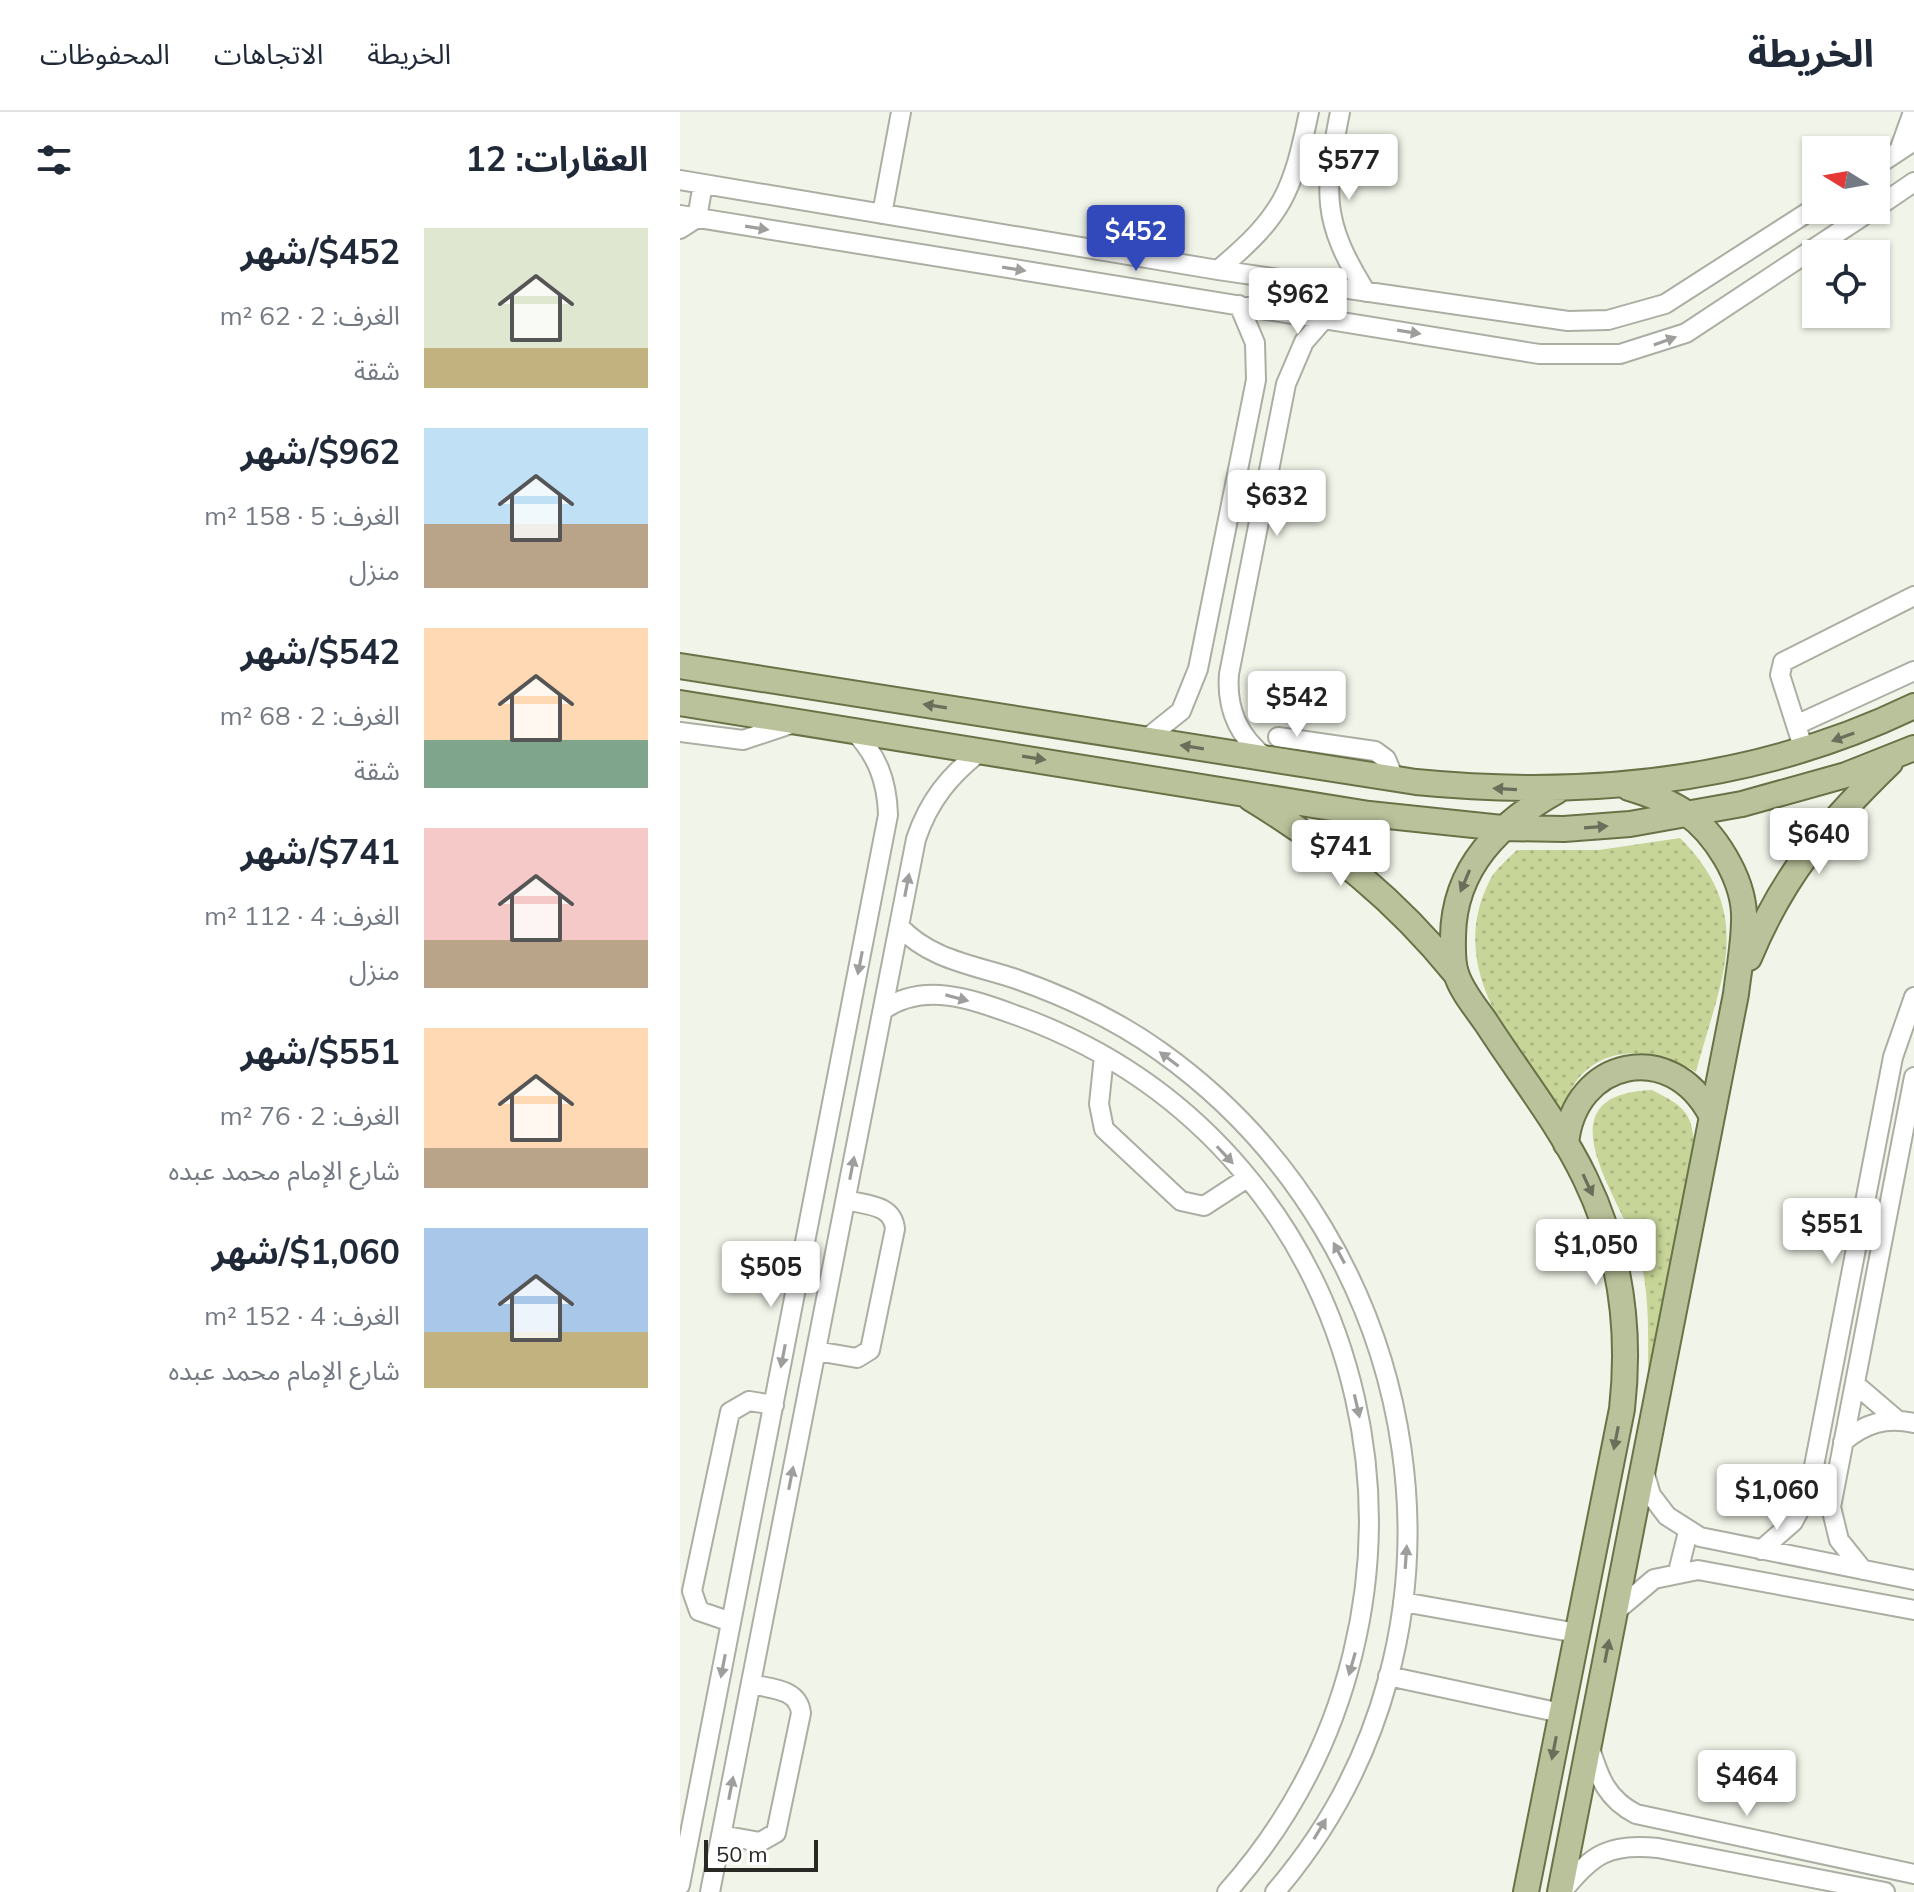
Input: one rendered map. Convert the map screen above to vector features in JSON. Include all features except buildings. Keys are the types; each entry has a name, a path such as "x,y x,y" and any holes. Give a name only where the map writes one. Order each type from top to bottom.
{"main road":[{"path":"680,666 1146,739 1272,748 1394,778 1464,786 1559,790 1624,786 1731,769 1804,750 1914,706"},
{"path":"798,721 805,686"},
{"path":"680,703 1238,790 1369,814 1502,828 1597,827 1688,814 1794,791 1906,752"},
{"path":"1736,994 1771,906 1789,876 1833,820 1906,752"},
{"path":"1561,1892 1736,994 1744,930 1739,889 1727,862 1688,814 1665,801 1624,786"},
{"path":"1238,790 1318,841 1361,874 1419,929 1456,973 1566,1144 1584,1176 1609,1238 1622,1294 1626,1339 1622,1409 1526,1892"},
{"path":"1456,973 1453,928 1463,883 1473,862 1502,828 1559,790"},
{"path":"1566,1144 1570,1118 1583,1094 1605,1077 1630,1068 1647,1067 1679,1077 1704,1100 1711,1115"}],"street":[{"path":"882,214 901,112"},
{"path":"1218,270 1265,228 1280,209 1298,165 1309,112"},
{"path":"1340,112 1330,165 1330,217 1336,240 1366,292"},
{"path":"1906,146 1913,112"},
{"path":"680,180 1218,270 1524,316 1608,320 1665,304 1802,216"},
{"path":"1890,198 1914,182"},
{"path":"680,229 703,184"},
{"path":"688,217 1539,354 1596,356 1665,342 1706,322 1852,224"},
{"path":"1773,235 1792,264"},
{"path":"1109,284 1117,269 1113,252"},
{"path":"1159,292 1156,279 1163,261"},
{"path":"1735,261 1754,289"},
{"path":"1146,739 1181,711 1198,669 1256,380 1255,343 1239,305"},
{"path":"1272,748 1246,740 1233,716 1229,674 1286,384 1304,342 1324,319"},
{"path":"1804,750 1780,675 1783,662 1914,596"},
{"path":"1796,725 1914,671"},
{"path":"680,732 743,740 798,721"},
{"path":"680,1885 688,1804 731,1622 888,815 884,777 877,760 853,730"},
{"path":"710,1892 899,926 923,818 947,780 982,750"},
{"path":"899,926 934,953 1054,994 1114,1023 1202,1084 1242,1120 1310,1203 1361,1297 1380,1347 1403,1447 1407,1550 1403,1602 1388,1676 1369,1731 1346,1784 1317,1835 1279,1887 1256,1859"},
{"path":"883,1010 906,997 946,994 1054,1030 1104,1056 1180,1111 1247,1178 1287,1234 1320,1294 1345,1358 1360,1415 1368,1473 1371,1532 1367,1591 1357,1648 1329,1732 1290,1811 1256,1859 1227,1892"},
{"path":"1761,1550 1786,1531 1804,1503 1812,1481 1893,1057 1914,997"},
{"path":"1104,1056 1099,1104 1104,1129 1181,1201 1204,1206 1247,1178"},
{"path":"1863,1570 1839,1540 1831,1507 1914,1077"},
{"path":"816,1351 857,1358 867,1354 884,1287 895,1229 893,1217 884,1209 846,1200"},
{"path":"1345,1358 1380,1347"},
{"path":"1855,1384 1905,1421"},
{"path":"731,1622 699,1611 692,1591 730,1412 749,1401 774,1405"},
{"path":"1843,1442 1867,1426 1905,1421"},
{"path":"1643,1469 1658,1506 1688,1532 1761,1550 1914,1580"},
{"path":"1804,1503 1831,1507"},
{"path":"750,1524 781,1529"},
{"path":"1678,1572 1688,1532"},
{"path":"1615,1612 1640,1588 1678,1572 1708,1571 1914,1610"},
{"path":"1403,1602 1577,1633"},
{"path":"1388,1676 1561,1713"},
{"path":"721,1835 760,1842 776,1833 801,1713 799,1701 790,1693 751,1684"},
{"path":"1589,1746 1605,1789 1617,1803 1636,1814 1914,1874"},
{"path":"1630,1846 1636,1814"},
{"path":"1561,1892 1588,1862 1608,1851 1630,1846 1658,1848 1885,1892"}],"green space":[{"path":"1680,838 1704,867 1719,895 1726,922 1722,978 1696,1072 1681,1064 1649,1055 1616,1055 1601,1060 1587,1070 1573,1086 1562,1112 1506,1032 1480,975 1475,945 1478,914 1489,882 1517,850 1599,850"},
{"path":"1652,1090 1685,1112 1692,1128 1694,1151 1652,1377 1648,1376 1647,1299 1643,1269 1630,1232 1605,1180 1596,1154 1593,1130 1599,1110 1617,1096"}]}
